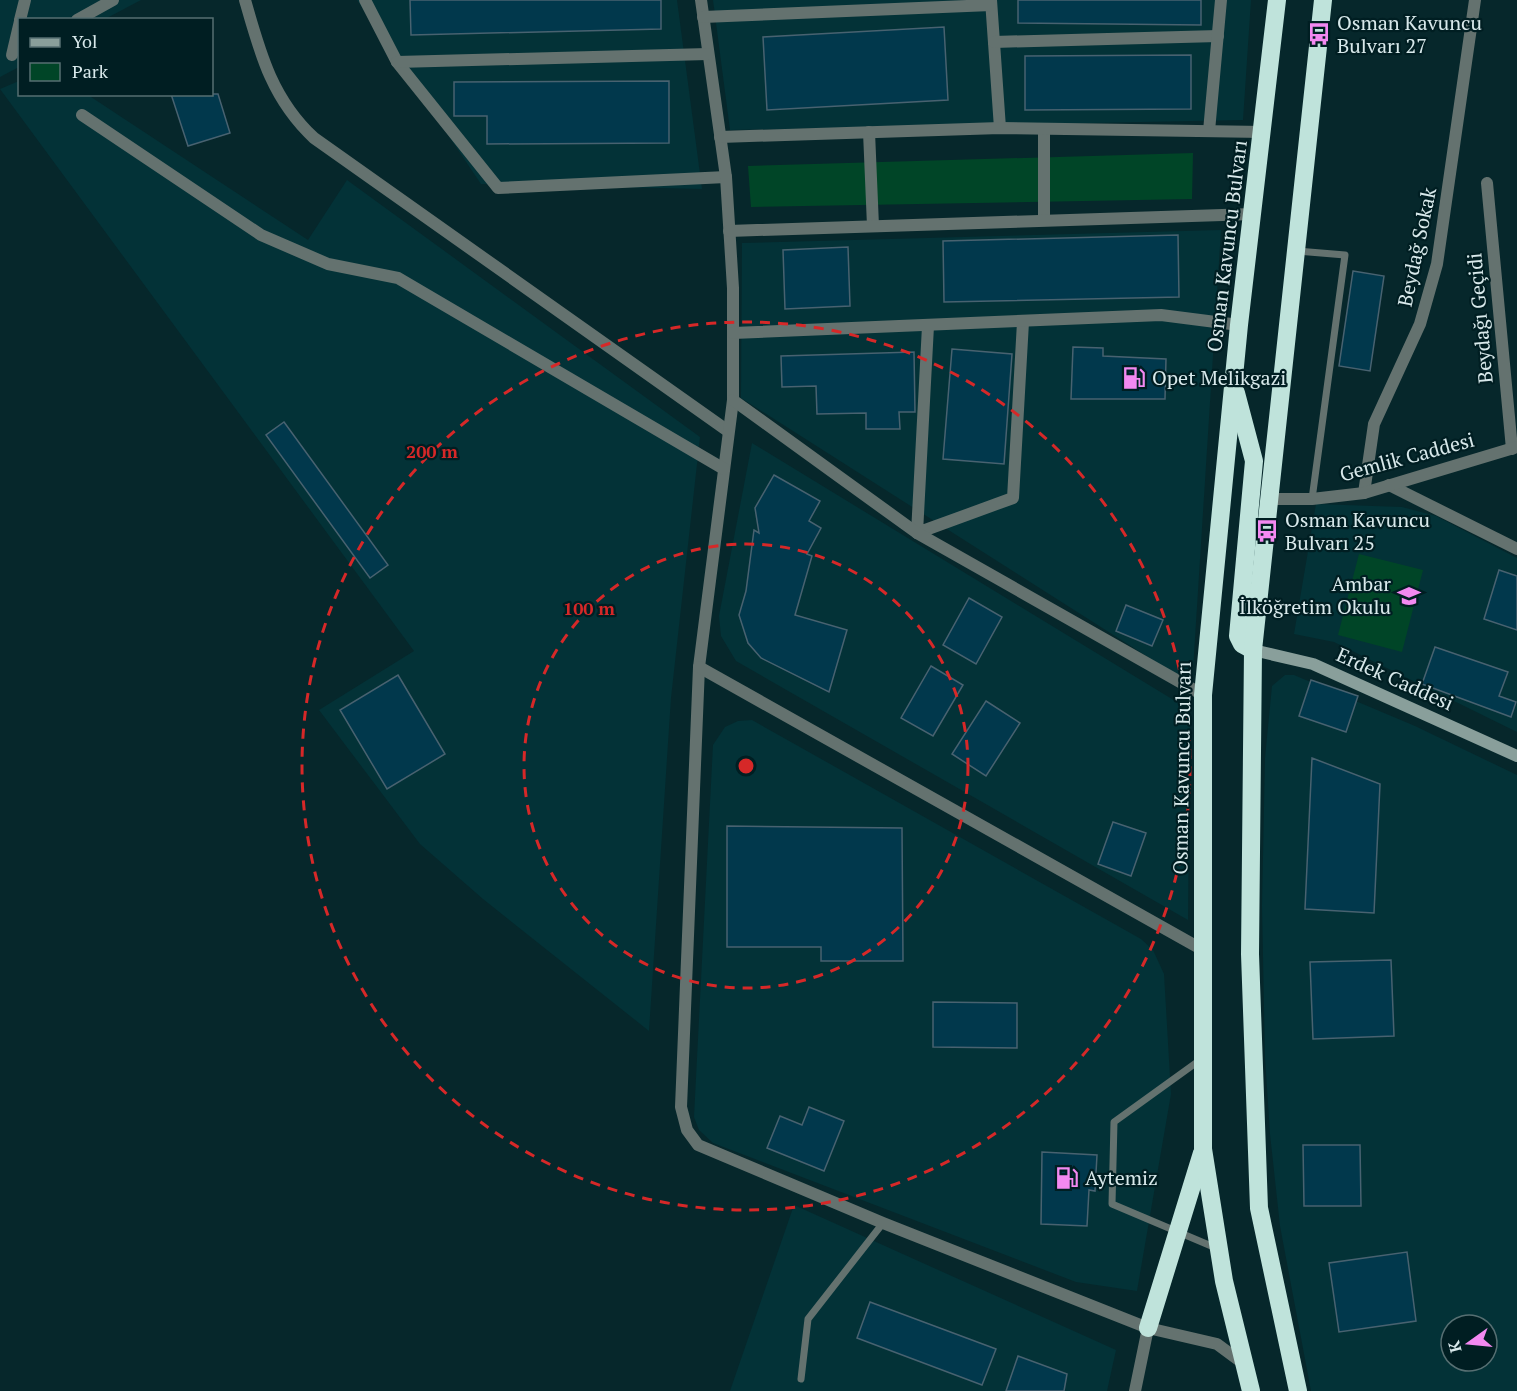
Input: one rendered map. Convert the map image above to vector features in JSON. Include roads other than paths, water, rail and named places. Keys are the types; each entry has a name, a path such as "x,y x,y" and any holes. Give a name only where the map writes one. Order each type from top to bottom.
{"highway":[{"name":"Osman Kavuncu Bulvarı","path":"1251,1391 1219,1249 1203,1149 1203,694 1239,325 1264,132 1277,0"},
{"path":"1298,1391 1259,1208 1250,954 1253,650 1323,0"},
{"path":"1234,382 1254,461 1238,636 1242,644 1253,650"},
{"path":"1148,1328 1203,1149"}],"street":[{"path":"20,18 25,0"},
{"path":"80,18 112,0"},
{"path":"245,0 262,59 274,88 291,115 314,138 729,431"},
{"path":"365,0 397,62 498,188 726,177"},
{"path":"701,0 726,177 733,333 733,400 699,667 681,1107 684,1123 698,1145 883,1223 1148,1328 1217,1344 1244,1364"},
{"path":"1209,131 1221,0"},
{"name":"Beydağ Sokak","path":"1364,493 1374,424 1420,324 1437,264 1475,0"},
{"path":"703,17 991,2 1000,128"},
{"path":"8,56 18,26"},
{"path":"994,42 1218,36"},
{"path":"397,62 708,54"},
{"path":"82,114 261,235 328,264 399,278 724,469"},
{"path":"720,137 1000,128 1264,132"},
{"path":"1044,129 1044,220"},
{"path":"869,132 873,226"},
{"name":"Beydağı Geçidi","path":"1487,183 1514,448"},
{"path":"729,231 1253,214"},
{"path":"733,333 1161,315 1239,325"},
{"path":"917,533 1013,498 1023,322"},
{"path":"917,533 928,326"},
{"path":"733,400 917,533 1203,694"},
{"name":"Gemlik Caddesi","path":"1271,499 1312,499 1364,493 1514,448"},
{"path":"1389,486 1517,549"},
{"name":"Erdek Caddesi","path":"1253,650 1313,664 1517,756"},
{"path":"699,667 1203,950"},
{"path":"1135,1391 1148,1328"}],"lane":[{"path":"1297,251 1345,255 1312,499"},
{"path":"1203,1058 1114,1122 1112,1203 1177,1234 1219,1249"},
{"path":"801,1379 808,1319 883,1223"}],"place":[{"name":"Osman Kavuncu Bulvarı 27","path":"1319,34"},
{"name":"Opet Melikgazi","path":"1134,378"},
{"name":"Osman Kavuncu Bulvarı 25","path":"1267,531"},
{"name":"Ambar İlköğretim Okulu","path":"1409,596"},
{"name":"Aytemiz","path":"1067,1178"}]}
